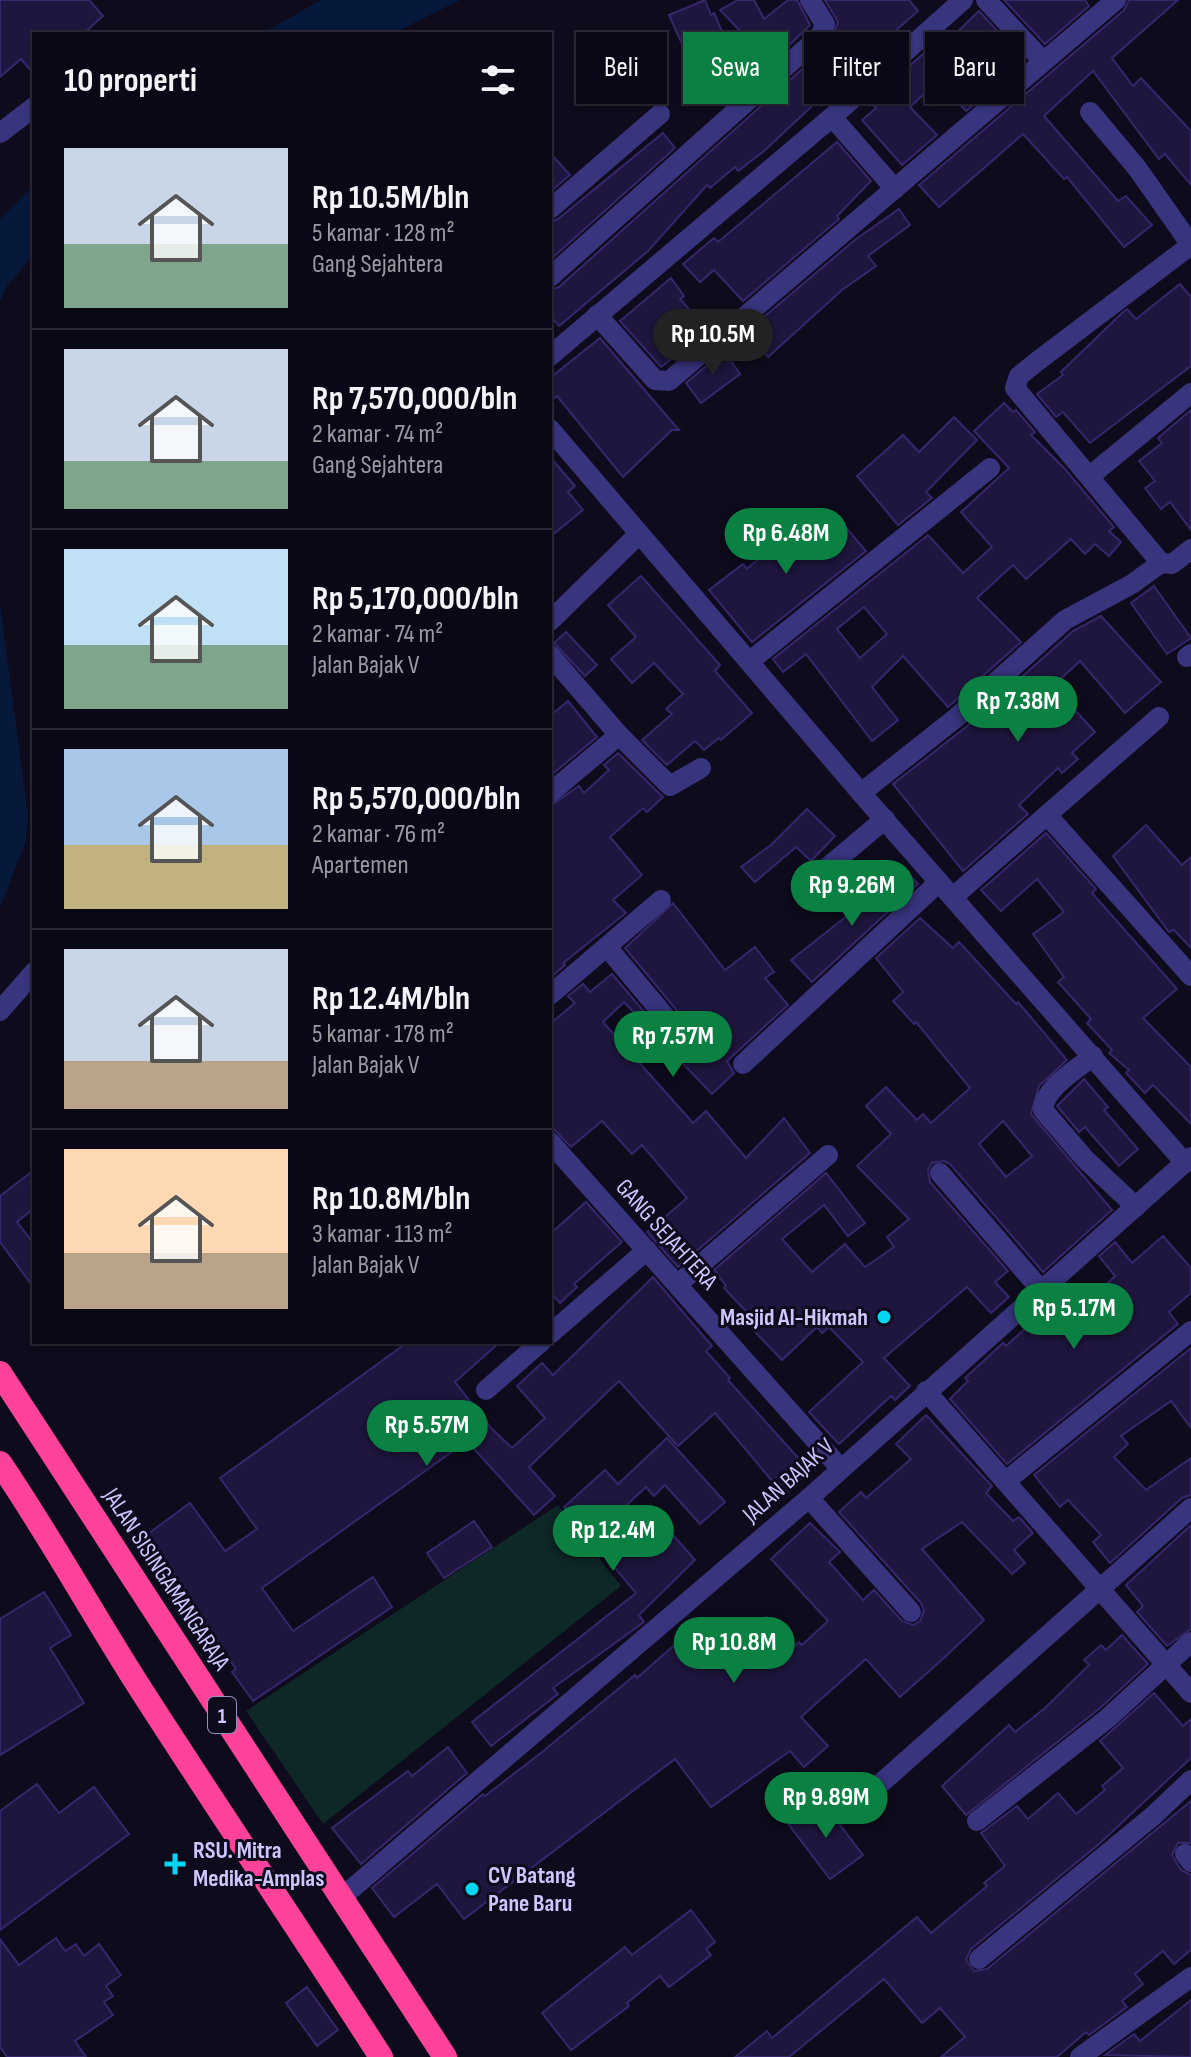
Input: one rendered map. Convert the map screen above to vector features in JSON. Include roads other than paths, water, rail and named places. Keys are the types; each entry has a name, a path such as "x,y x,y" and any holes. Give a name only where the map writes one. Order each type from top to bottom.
{"highway":[{"name":"JALAN SISINGAMANGARAJA","path":"0,1373 445,2057"},
{"name":"1","path":"0,1463 51,1538 107,1635 209,1795 381,2057"}],"street":[{"path":"552,275 820,36 825,24 810,0"},
{"path":"552,354 832,117 963,0"},
{"path":"986,0 1043,61"},
{"path":"597,315 655,380 669,381 1116,0"},
{"path":"0,133 32,109"},
{"path":"1090,112 1137,168 1191,245 1050,351 1016,382 1017,395 1090,476 1161,563"},
{"path":"552,207 660,114"},
{"path":"832,117 895,189"},
{"path":"1090,476 1191,393"},
{"path":"554,441 750,661 939,882 1188,1160"},
{"path":"750,661 990,468"},
{"path":"552,619 639,534"},
{"path":"861,793 957,717 1065,620 1132,584 1161,563 1172,564 1191,549"},
{"path":"552,657 619,735 670,786 701,768"},
{"path":"953,897 1159,717"},
{"path":"552,791 619,735"},
{"path":"1047,815 1191,976"},
{"path":"822,872 885,819"},
{"path":"743,1064 939,882"},
{"path":"552,993 661,900"},
{"path":"607,947 688,1044"},
{"path":"0,1011 32,974"},
{"path":"1093,1056 1053,1089 1045,1100 1043,1110 1085,1159 1136,1207"},
{"name":"GANG SEJAHTERA","path":"552,1144 841,1469"},
{"path":"678,1284 828,1155"},
{"name":"JALAN BAJAK V","path":"341,1898 809,1498 1188,1160"},
{"path":"940,1173 1041,1290"},
{"path":"552,1332 647,1250"},
{"path":"1006,1481 1191,1331"},
{"path":"486,1390 539,1344"},
{"path":"926,1391 1191,1693"},
{"path":"809,1498 911,1612"},
{"path":"862,1800 1191,1508"},
{"path":"977,1821 1064,1755 1191,1642"},
{"path":"979,1959 1153,1816 1191,1780"},
{"path":"1080,2057 1191,1977"}],"water":[{"path":"321,0 460,0 396,32 265,32"},
{"path":"32,187 32,256 7,286 0,301 0,219"},
{"path":"0,604 28,816 26,841 0,908"}],"place":[{"name":"Masjid Al-Hikmah","path":"884,1317"},
{"name":"RSU. Mitra Medika-Amplas","path":"175,1864"},
{"name":"CV Batang Pane Baru","path":"472,1889"}]}
